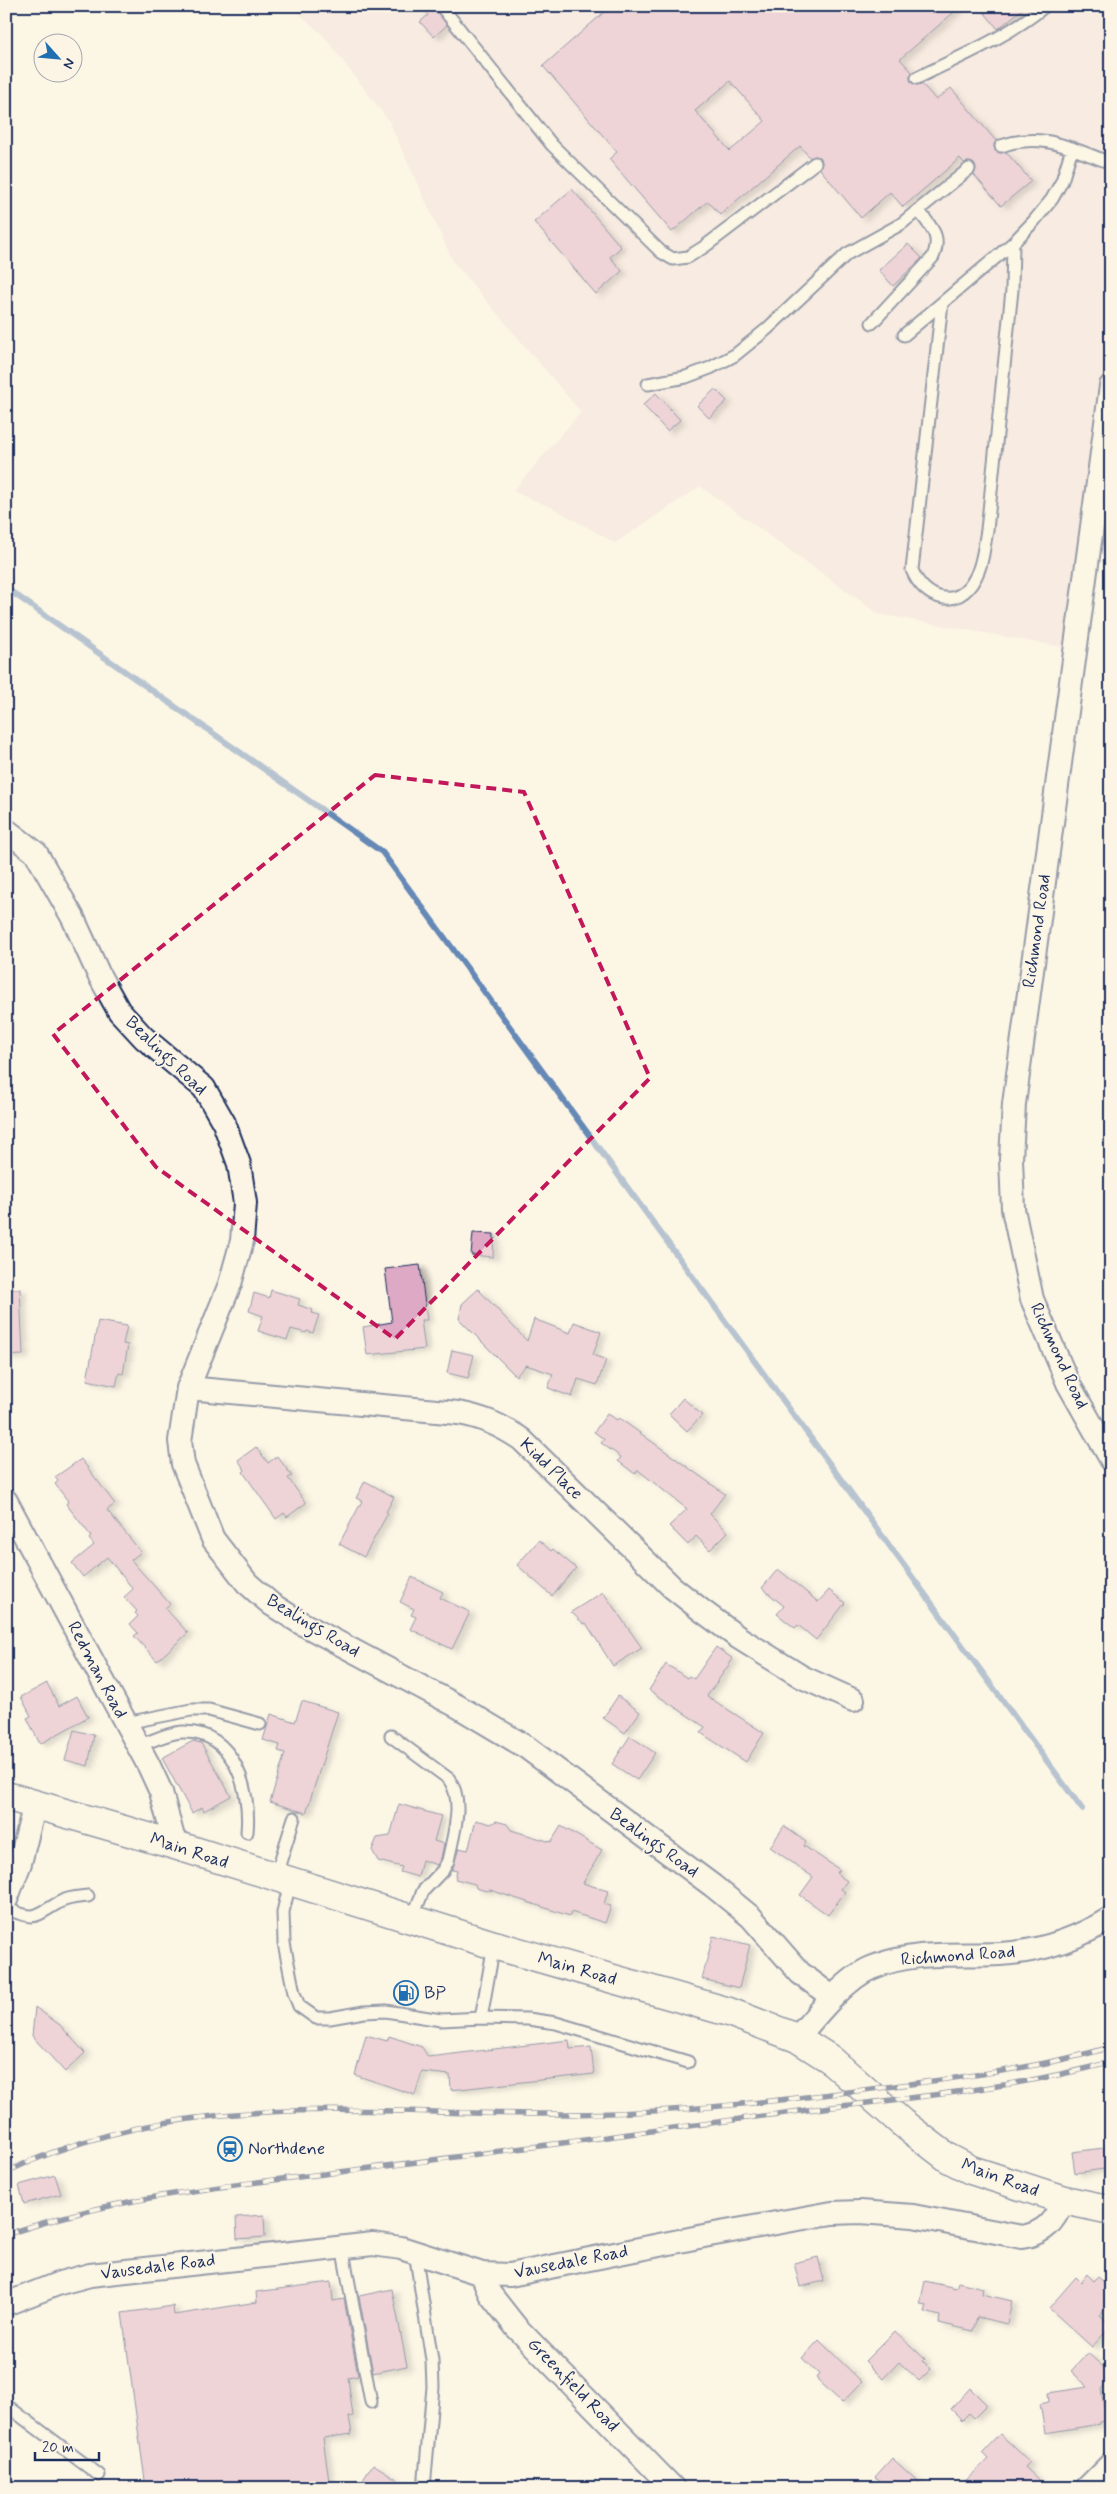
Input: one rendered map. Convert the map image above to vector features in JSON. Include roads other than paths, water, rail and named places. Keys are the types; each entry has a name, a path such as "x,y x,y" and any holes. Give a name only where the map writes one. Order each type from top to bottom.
{"main road":[{"name":"Main Road","path":"6,1796 175,1846 494,1945 729,2012 798,2038 837,2065 901,2122 948,2158 971,2170 1064,2200 1111,2210"}],"street":[{"name":"Richmond Road","path":"1111,386 1014,1104 1011,1159 1013,1209 1032,1299 1068,1383 1111,1459"},
{"name":"Bealings Road","path":"6,830 36,853 73,918 99,975 119,1011 144,1038 204,1088 224,1123 239,1164 245,1203 242,1241 230,1284 188,1388 180,1442 182,1464 213,1539 247,1583 271,1604 301,1623 459,1707 526,1748 713,1886 751,1917 800,1973 832,1997"},
{"name":"Kidd Place","path":"188,1388 458,1413 479,1416 500,1424 521,1439 672,1587 701,1610 739,1638 802,1677 853,1700"},
{"name":"Redman Road","path":"6,1500 161,1792 175,1846"},
{"path":"6,1900 20,1864 35,1804"},
{"name":"Richmond Road","path":"798,2038 832,1997 870,1968 904,1957 1001,1954 1046,1948 1092,1930 1111,1918"},
{"name":"Vausedale Road","path":"6,2304 60,2283 90,2275 342,2246 373,2244 415,2252 482,2274 530,2272 709,2234 832,2214 860,2212 913,2216 1022,2237 1036,2234 1047,2228 1055,2219 1064,2200"},
{"name":"Greenfield Road","path":"482,2274 490,2294 516,2327 673,2488"},
{"path":"1088,2488 1111,2464"}],"lane":[{"path":"441,6 552,145 661,252 673,259 688,256 704,247 815,163"},
{"path":"917,78 986,46 1028,20 1045,6"},
{"path":"1001,146 1018,140 1043,139 1111,163"},
{"path":"904,335 1013,242 1052,200 1062,181 1072,148"},
{"path":"648,384 686,376 710,368 735,355 767,329 847,254 919,210 970,169"},
{"path":"872,323 933,257 938,246 937,236 919,210"},
{"path":"942,303 912,570 917,583 926,592 939,597 952,598 965,592 975,580 981,566 987,530 1011,299 1013,242"},
{"path":"126,1723 191,1710 209,1710 260,1724"},
{"path":"138,1746 171,1734 183,1732 202,1734 213,1740 230,1756 240,1773 246,1792 247,1832"},
{"path":"390,1736 449,1779 456,1788 458,1799 448,1861 443,1870 422,1891 412,1920"},
{"path":"294,1818 282,1880 284,1943 294,1993 299,2006 306,2013 316,2018 386,2011 440,2020 481,2018 528,2019 556,2023 688,2062"},
{"path":"6,1908 31,1916 40,1915 62,1901 88,1896"},
{"path":"481,2018 494,1945"},
{"path":"342,2246 371,2402"},
{"path":"415,2252 432,2360 433,2378 424,2488"},
{"path":"6,2404 99,2475"}],"waterway":[{"path":"6,588 382,852 1082,1809"}],"railway":[{"path":"6,2172 75,2145 145,2127 214,2116 284,2111 355,2110 571,2114 733,2105 977,2075 1058,2061 1111,2047"},
{"path":"6,2235 48,2222 132,2201 218,2187 956,2092 1034,2080 1111,2062"}],"place":[{"name":"BP","path":"406,1993"},
{"name":"Northdene","path":"230,2149"}]}
